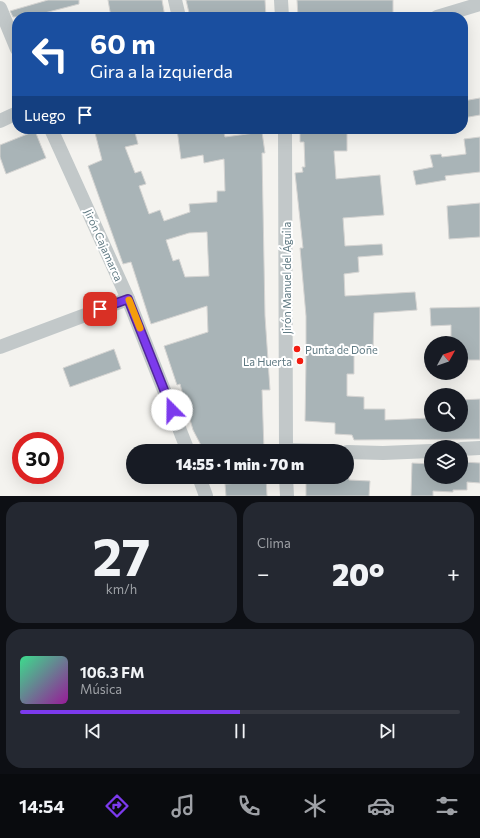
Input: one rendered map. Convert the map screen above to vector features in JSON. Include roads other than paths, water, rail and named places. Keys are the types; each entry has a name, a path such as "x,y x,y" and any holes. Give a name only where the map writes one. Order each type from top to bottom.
{"street":[{"path":"175,0 177,12"},
{"path":"281,0 282,12"},
{"path":"454,12 480,4"},
{"path":"0,8 12,37"},
{"path":"0,121 12,115"},
{"name":"Jirón Cajamarca","path":"53,134 128,299 185,444"},
{"name":"Jirón Manuel del Águila","path":"285,134 286,444"},
{"path":"0,347 128,299"},
{"path":"468,449 480,448"},
{"path":"354,452 424,451"},
{"path":"202,484 206,496"},
{"path":"286,484 286,496"}],"place":[{"name":"Punta de Doñe","path":"297,349"},
{"name":"La Huerta","path":"300,361"}]}
